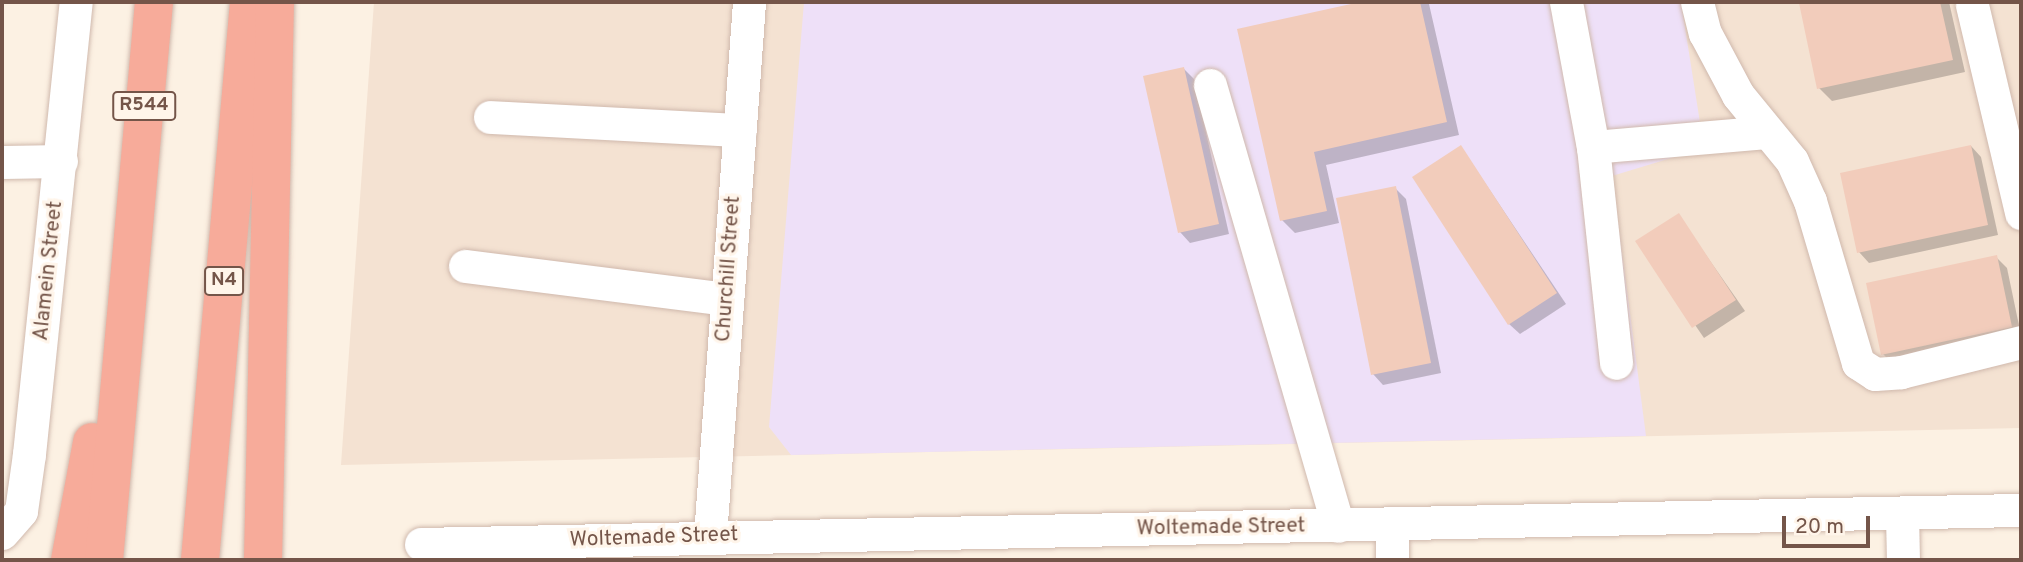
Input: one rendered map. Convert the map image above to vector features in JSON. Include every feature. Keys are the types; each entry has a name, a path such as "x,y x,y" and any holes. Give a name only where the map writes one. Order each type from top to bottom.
{"highway":[{"name":"R544","path":"135,211 154,2"},
{"name":"N4","path":"200,560 249,2"},
{"path":"263,560 275,2"},
{"path":"71,560 135,211"},
{"path":"104,560 135,211"}],"street":[{"name":"Alamein Street","path":"2,533 21,511 61,161 76,2"},
{"name":"Churchill Street","path":"710,536 748,2"},
{"path":"1566,2 1593,147 1616,363"},
{"path":"1697,2 1705,33 1738,95 1792,162 1810,201 1858,363 1875,374 1901,372 2021,342"},
{"path":"1972,5 2021,212"},
{"path":"1210,85 1338,526"},
{"path":"490,117 740,130"},
{"path":"1593,147 1767,132"},
{"path":"2,162 61,161"},
{"path":"465,266 727,299"},
{"name":"Woltemade Street","path":"421,544 2021,510"},
{"path":"1902,513 1903,560"},
{"path":"1392,525 1392,560"}],"shaded area":[{"path":"374,2 2021,2 2021,428 341,465"},
{"path":"804,2 1681,2 1704,148 1612,176 1646,436 791,455 769,427"}],"building":[{"path":"1360,2 1420,2 1447,122 1314,152 1327,211 1280,221 1237,29"},
{"path":"1940,2 1953,60 1817,89 1799,3"},
{"path":"1184,67 1219,224 1178,233 1143,76"},
{"path":"1461,145 1557,293 1508,325 1412,177"},
{"path":"1971,145 1988,225 1857,253 1840,173"},
{"path":"1396,186 1431,363 1371,375 1336,198"},
{"path":"1679,213 1736,300 1692,328 1635,241"},
{"path":"1997,255 2012,327 1881,355 1866,283"}]}
